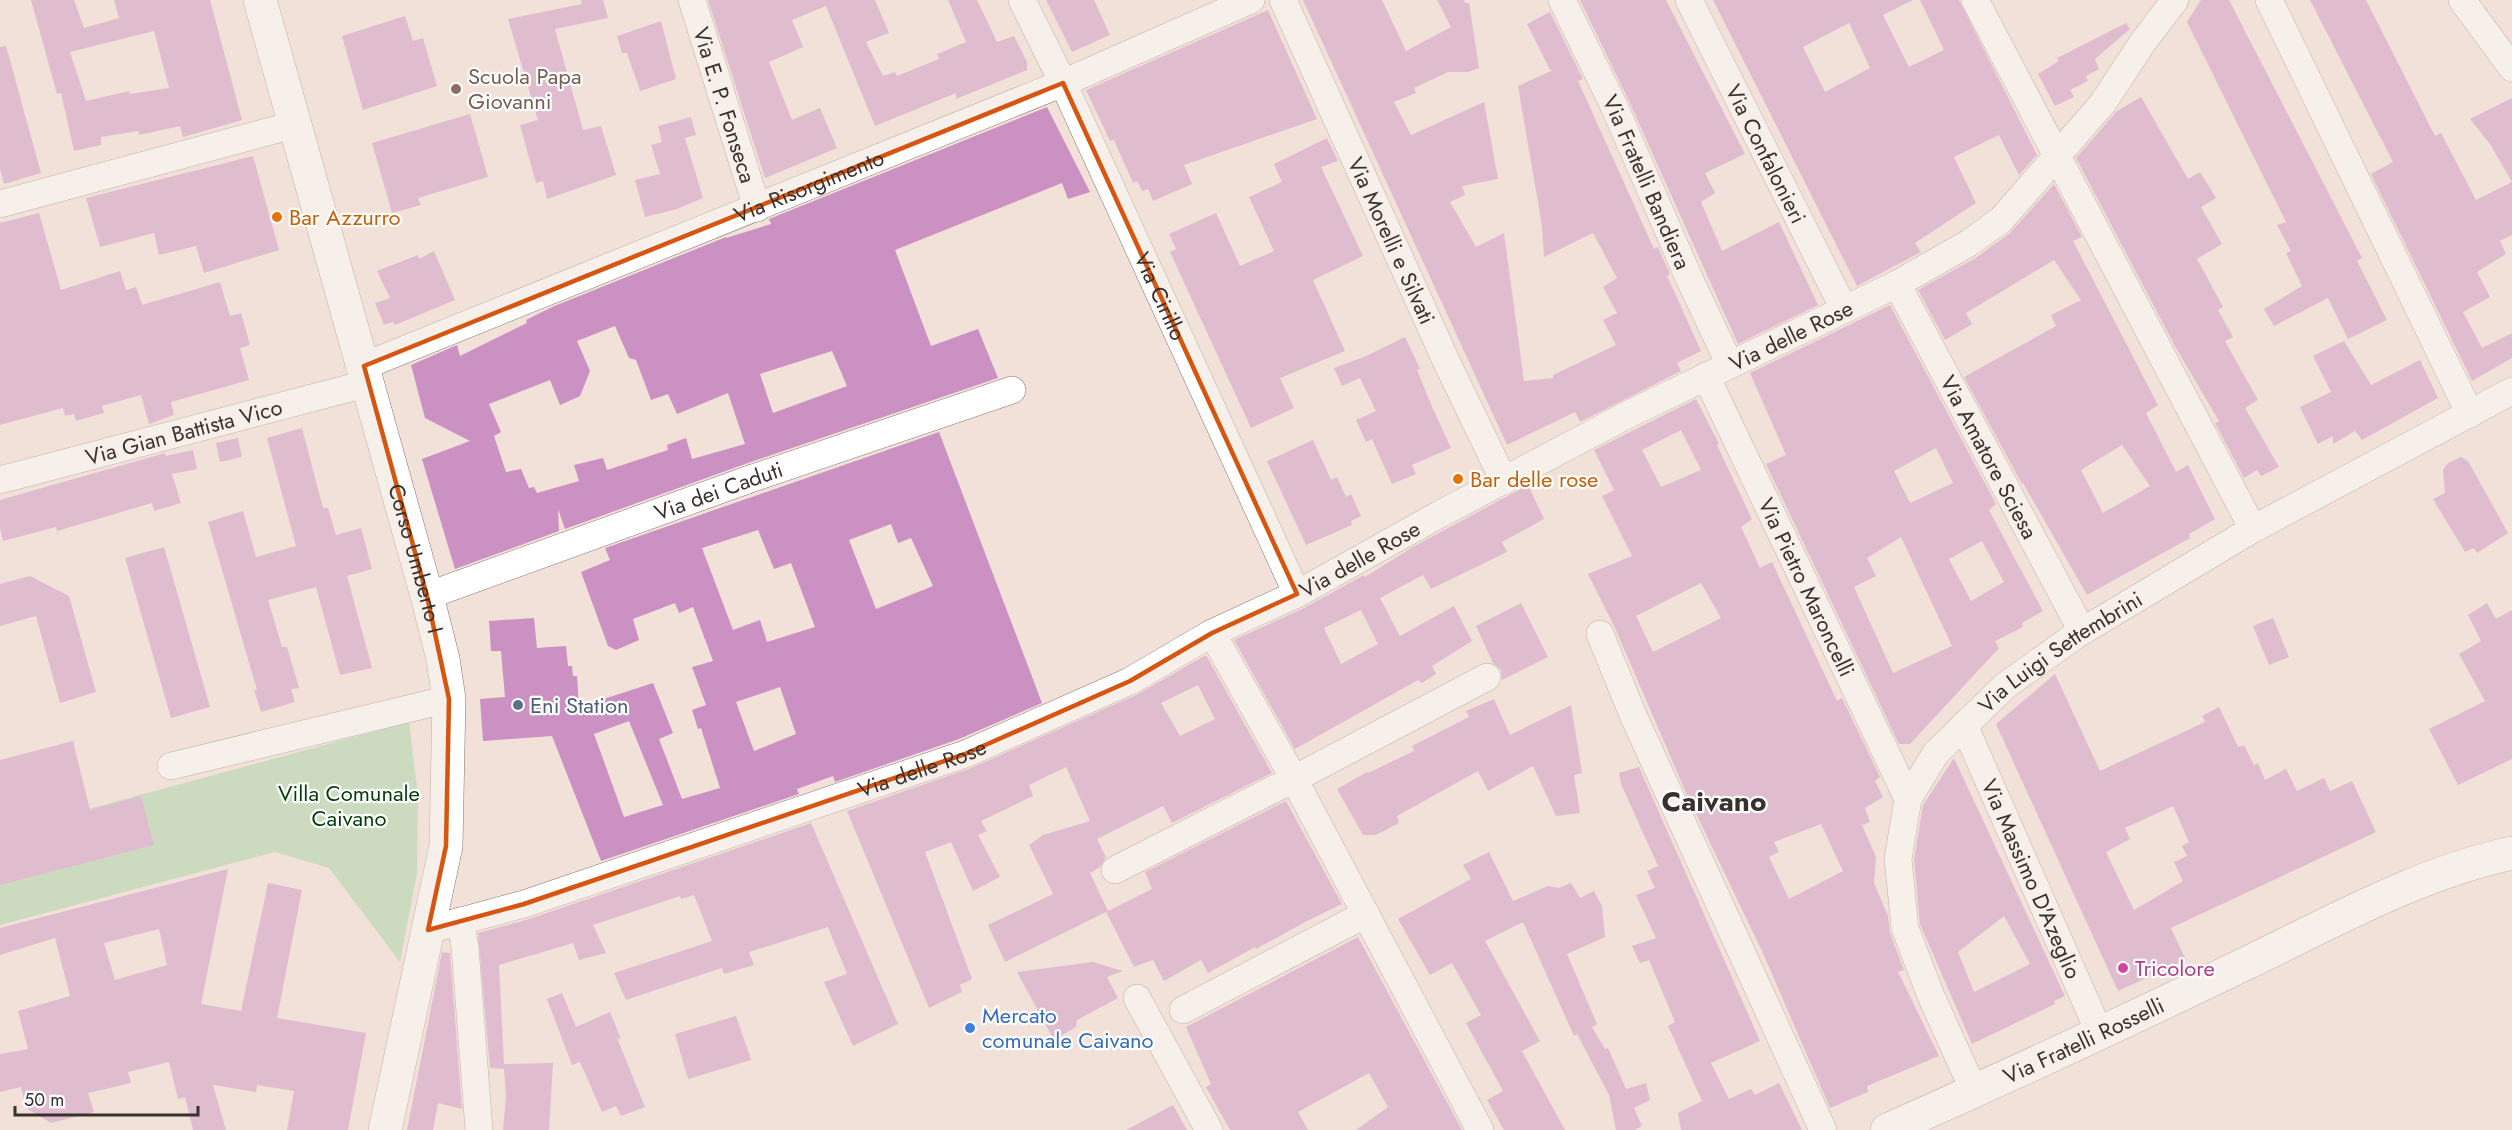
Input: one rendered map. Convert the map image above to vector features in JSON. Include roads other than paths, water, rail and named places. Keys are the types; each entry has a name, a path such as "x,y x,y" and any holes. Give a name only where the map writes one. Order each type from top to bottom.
{"main road":[{"name":"Corso Umberto I","path":"260,0 293,125 366,375 427,596 443,659 449,699 446,846 385,1130"},
{"name":"Via Fratelli Rosselli","path":"1887,1130 2100,1034 2415,883 2480,860 2512,853"}],"street":[{"name":"Via E. P. Fonseca","path":"692,0 757,208"},
{"name":"Via Cirillo","path":"1022,0 1063,83 1297,594"},
{"name":"Via Risorgimento","path":"366,375 757,208 1063,83 1251,0"},
{"name":"Via Morelli e Silvati","path":"1283,0 1448,365 1504,481"},
{"name":"Via Fratelli Bandiera","path":"1562,0 1614,106 1689,278 1718,370"},
{"name":"Via Confalonieri","path":"1689,0 1844,309"},
{"path":"1975,0 2253,529"},
{"name":"Via delle Rose","path":"428,930 524,904 965,754 1130,681 1212,633 1297,594 1440,514 1627,415 1897,284 1969,243 2001,220 2103,103 2143,42 2175,0"},
{"path":"2269,0 2470,414"},
{"path":"2462,0 2512,68"},
{"path":"0,204 293,125"},
{"name":"Via Amatore Sciesa","path":"1897,284 2082,631"},
{"name":"Via Pietro Maroncelli","path":"1718,370 1908,799"},
{"name":"Via Gian Battista Vico","path":"0,480 366,375"},
{"name":"Via dei Caduti","path":"427,596 750,479 1012,390"},
{"name":"Via Luigi Settembrini","path":"1974,1091 1931,996 1905,928 1898,859 1908,799 1936,753 2005,686 2082,631 2253,529 2512,391"},
{"path":"1212,633 1294,779 1480,1130"},
{"path":"1600,634 1633,715 1823,1130"},
{"path":"1114,870 1294,779 1487,677"},
{"path":"171,766 449,699"},
{"name":"Via Massimo D'Azeglio","path":"1964,725 2100,1034"},
{"path":"1183,1010 1366,914"},
{"path":"460,921 465,947 479,1130"},
{"path":"1137,998 1209,1130"}],"place":[{"name":"Scuola Papa Giovanni","path":"456,89"},
{"name":"Bar Azzurro","path":"277,217"},
{"name":"Bar delle rose","path":"1458,479"},
{"name":"Eni Station","path":"518,705"},
{"name":"Tricolore","path":"2123,968"},
{"name":"Mercato comunale Caivano","path":"970,1028"}],"district":[{"name":"Caivano","path":"1714,801"}],"park label":[{"name":"Villa Comunale Caivano","path":"349,806"}]}
